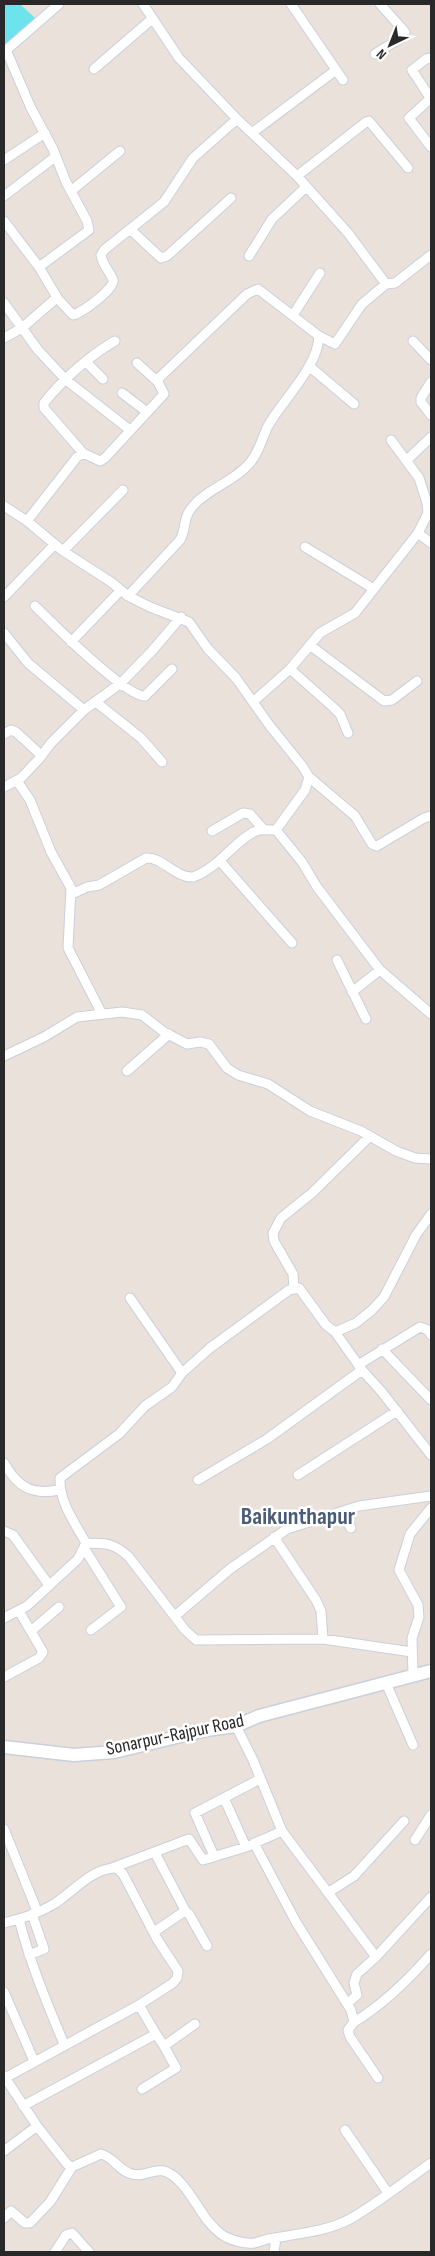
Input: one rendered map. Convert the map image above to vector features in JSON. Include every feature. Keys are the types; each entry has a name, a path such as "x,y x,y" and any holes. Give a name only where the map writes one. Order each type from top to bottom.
{"main road":[{"name":"Sonarpur-Rajpur Road","path":"4,1747 74,1756 114,1752 206,1730 236,1726 259,1716 431,1671"}],"street":[{"path":"39,268 89,230 5,51 59,4"},
{"path":"143,4 179,58 237,119 296,176 348,233 386,284"},
{"path":"292,4 343,80"},
{"path":"375,54 402,37 405,32 380,4"},
{"path":"94,69 152,19"},
{"path":"431,58 426,59 412,70 431,99 409,118 431,147"},
{"path":"252,132 336,70"},
{"path":"4,222 39,268 58,299 73,315 108,291 113,283 113,279 101,262 101,255 164,202 193,158 237,119"},
{"path":"296,176 369,121 408,168"},
{"path":"4,160 45,133"},
{"path":"71,191 120,151"},
{"path":"4,196 56,157"},
{"path":"248,256 272,219 305,188"},
{"path":"131,230 161,258 167,256 231,198"},
{"path":"158,382 164,371 252,290 258,290 319,336 335,344 362,304 386,284 395,283 431,255"},
{"path":"293,315 320,273"},
{"path":"4,338 22,328 58,299"},
{"path":"4,303 38,350 66,380 130,430"},
{"path":"71,642 180,540 185,531 184,522 194,505 248,466 257,453 268,428 309,366 318,347 319,336"},
{"path":"115,341 86,362 66,380 47,400 44,408 83,453 100,461 105,458 164,394 158,382 136,363"},
{"path":"413,342 431,360"},
{"path":"86,362 103,379"},
{"path":"309,366 354,404"},
{"path":"431,382 421,398 421,402 431,415"},
{"path":"122,393 147,412"},
{"path":"407,460 431,437"},
{"path":"254,702 290,669 326,628 355,613 418,533 428,513 427,503 419,478 391,440"},
{"path":"27,521 77,457 83,453"},
{"path":"63,551 123,490"},
{"path":"4,506 27,521 63,551 111,582 124,594 150,607 181,617 189,622 208,649 236,678 309,777 355,816 372,844 377,846 424,818 431,816"},
{"path":"418,533 431,543"},
{"path":"4,597 55,544"},
{"path":"305,547 374,589"},
{"path":"35,606 71,642 121,683 141,696 146,696 172,669"},
{"path":"4,787 17,781 84,710 121,683 181,617"},
{"path":"4,633 28,663 84,710"},
{"path":"310,646 384,701 392,700 417,681"},
{"path":"290,669 340,714 348,733"},
{"path":"96,702 141,738 162,762"},
{"path":"4,734 11,730 16,732 41,754"},
{"path":"276,830 305,790 309,777"},
{"path":"17,781 30,800 47,843 69,883 72,894 69,908 68,948 102,1014"},
{"path":"212,831 242,813 250,814 264,830"},
{"path":"72,894 87,887 99,885 146,858 153,858 187,878 197,876 220,861 250,834 258,830 276,830"},
{"path":"276,830 302,862 317,888 380,970 431,1014"},
{"path":"220,861 292,943"},
{"path":"337,960 366,1019"},
{"path":"352,992 380,970"},
{"path":"4,1056 44,1037 78,1017 122,1012 142,1015 187,1044 200,1042 209,1044 227,1068 238,1075 268,1084 310,1111 361,1131 396,1151 415,1158 431,1159"},
{"path":"128,1071 169,1034"},
{"path":"294,1289 293,1274 274,1241 273,1233 281,1218 312,1193 369,1137"},
{"path":"335,1332 356,1323 372,1310 384,1296 416,1235 431,1214"},
{"path":"91,1630 121,1607 85,1546 66,1507 59,1490 60,1478 119,1434 145,1406 172,1387 182,1374 210,1348 290,1290 299,1288 326,1325 335,1332 360,1367 431,1455"},
{"path":"130,1298 182,1374"},
{"path":"198,1480 267,1439 382,1350 420,1326 428,1330 431,1335"},
{"path":"382,1350 431,1400"},
{"path":"298,1475 397,1411"},
{"path":"4,1463 11,1476 28,1489 43,1493 59,1490"},
{"path":"175,1616 230,1569 274,1537 300,1524 378,1502 431,1496"},
{"path":"413,1675 412,1638 419,1618 418,1605 399,1570 410,1534 431,1508"},
{"path":"340,1512 351,1528"},
{"path":"4,1531 13,1535 49,1585"},
{"path":"274,1537 316,1600 321,1611 323,1639"},
{"path":"85,1546 111,1544 120,1549 185,1630 196,1640 323,1639 412,1652"},
{"path":"4,1618 27,1606 78,1559 85,1546"},
{"path":"31,1631 59,1607"},
{"path":"4,1677 44,1652 19,1611"},
{"path":"386,1682 413,1745"},
{"path":"236,1726 253,1760 282,1832 329,1892 376,1957"},
{"path":"214,1856 195,1814 260,1779"},
{"path":"224,1798 301,1930 348,2004 354,2022"},
{"path":"415,1840 431,1816"},
{"path":"329,1892 354,1876 404,1821"},
{"path":"4,1829 34,1913 44,1949 28,1956"},
{"path":"4,1923 19,1919 53,1904 88,1878 189,1839 203,1860 250,1845 282,1832"},
{"path":"154,1853 207,1946"},
{"path":"72,2167 60,2156 37,2126 5,2077 139,2005 173,1983 177,1978 178,1971 154,1932 123,1874 117,1868 111,1868"},
{"path":"348,2004 358,1995 354,1983 357,1974 376,1957 431,1897"},
{"path":"154,1932 186,1912"},
{"path":"19,1919 28,1956 64,2044"},
{"path":"378,2078 350,2037 348,2030 354,2022 366,2015 389,1995 431,1954"},
{"path":"4,1992 34,2061"},
{"path":"139,2005 176,2068 142,2089"},
{"path":"164,2046 195,2024"},
{"path":"23,2106 156,2034"},
{"path":"4,2151 37,2126"},
{"path":"345,2130 388,2193"},
{"path":"4,2218 11,2211 25,2223 30,2224 50,2202 72,2167 101,2154 108,2156 130,2174 137,2175 159,2170 165,2172 180,2182 201,2213 221,2234 232,2240 254,2243 341,2222 388,2193 431,2162"},
{"path":"55,2252 66,2235 72,2233 90,2252"},
{"path":"274,2252 276,2238"}],"water":[{"path":"4,4 20,4 35,18 4,49"}],"district":[{"name":"Baikunthapur","path":"298,1516"}]}
